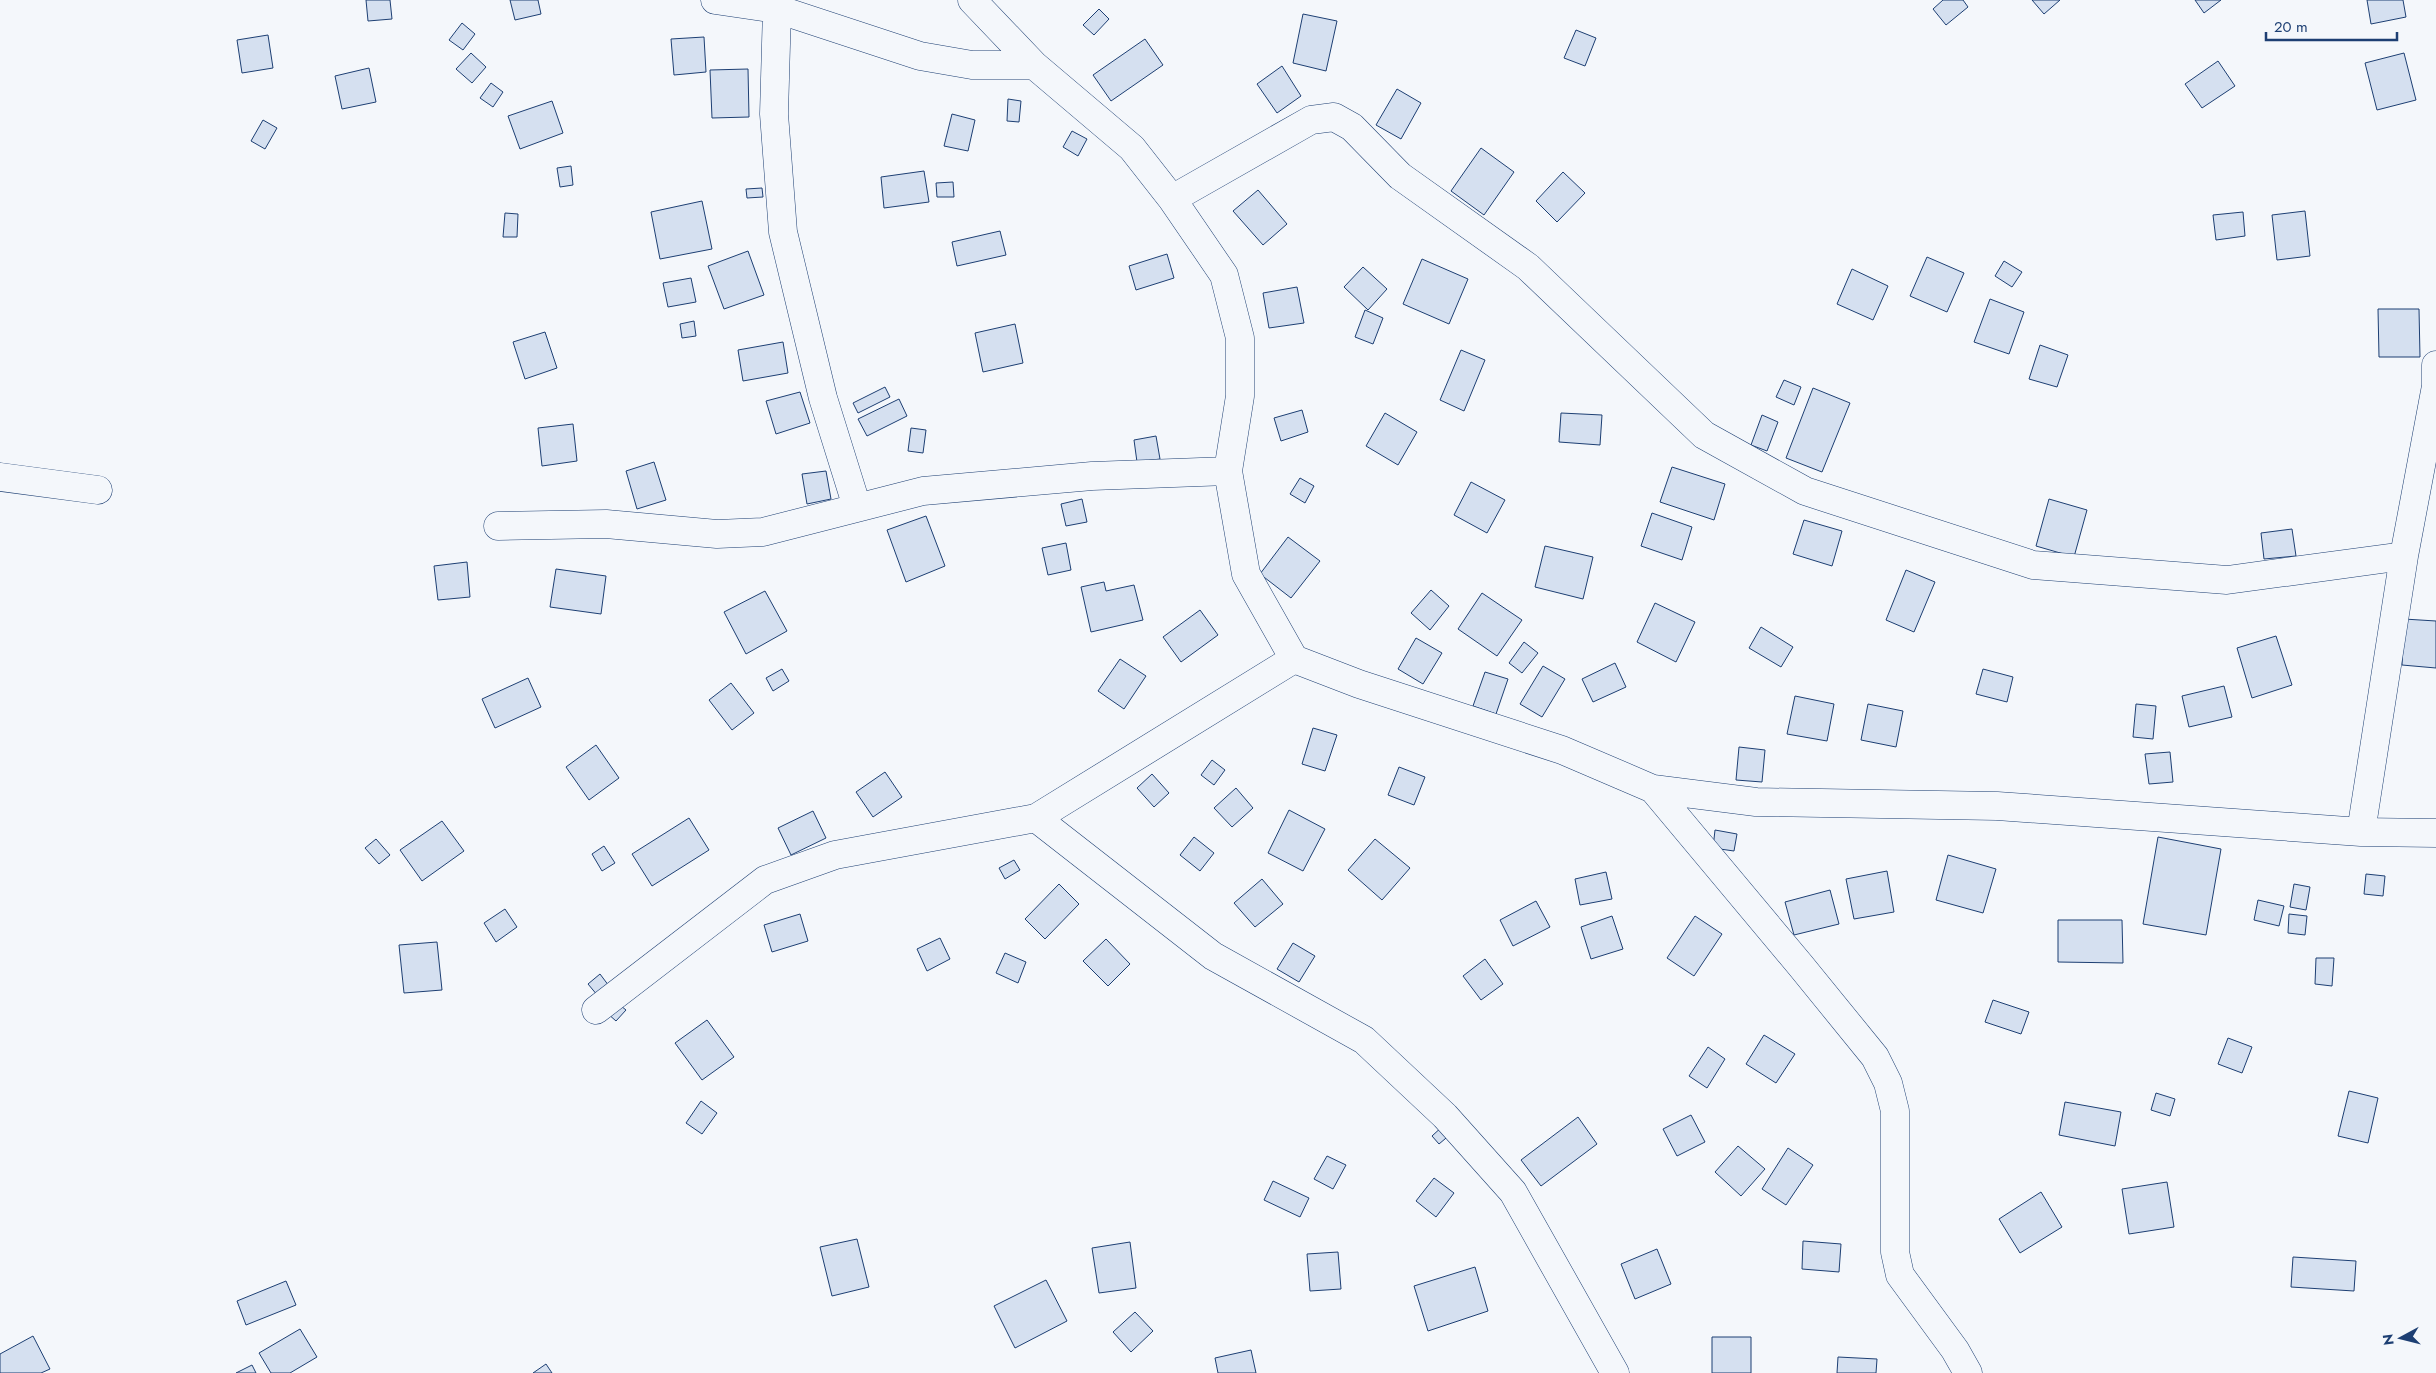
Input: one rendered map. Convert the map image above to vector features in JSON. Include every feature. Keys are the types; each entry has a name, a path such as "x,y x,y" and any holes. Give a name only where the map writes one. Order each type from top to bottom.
{"street":[{"path":"716,0 777,9 920,56 972,65 1034,66"},
{"path":"972,0 1034,66 1132,148 1172,199 1224,274 1240,338 1240,396 1228,471 1246,574 1294,659 1359,684 1562,750 1653,789 1756,802 1997,806 2361,832 2436,833"},
{"path":"777,9 774,114 783,232 823,398 856,507"},
{"path":"1172,199 1311,120 1334,117 1352,127 1400,176 1528,267 1704,435 1805,491 2032,565 2227,580 2404,556"},
{"path":"2361,832 2404,556 2436,386 2436,365"},
{"path":"498,526 606,524 717,534 764,532 923,491 1092,476 1228,471"},
{"path":"0,477 98,490"},
{"path":"596,1010 765,880 835,855 1036,818 1294,659"},
{"path":"1653,789 1875,1057 1888,1084 1895,1111 1895,1252 1900,1275 1955,1350 1968,1373"},
{"path":"1036,818 1214,956 1364,1040 1445,1116 1513,1192 1615,1373"}],"building":[{"path":"366,0 390,0 392,19 368,21"},
{"path":"510,0 538,0 541,14 515,20"},
{"path":"1943,0 1963,0 1968,7 1946,25 1933,9"},
{"path":"2032,0 2060,0 2044,14"},
{"path":"2195,0 2221,0 2204,13"},
{"path":"2367,0 2403,0 2406,17 2371,24"},
{"path":"1099,9 1109,19 1094,35 1083,25"},
{"path":"1303,14 1337,21 1326,71 1293,63"},
{"path":"462,23 475,34 463,50 449,40"},
{"path":"1576,30 1596,38 1585,66 1564,58"},
{"path":"268,35 273,68 242,73 237,40"},
{"path":"704,37 706,72 674,75 671,39"},
{"path":"1145,39 1163,65 1111,101 1093,75"},
{"path":"471,53 486,67 472,83 456,69"},
{"path":"2404,53 2416,100 2377,110 2365,63"},
{"path":"2218,61 2235,86 2202,108 2185,84"},
{"path":"1282,66 1301,96 1277,113 1257,84"},
{"path":"369,68 376,102 342,109 335,76"},
{"path":"748,69 749,117 712,118 710,70"},
{"path":"491,83 503,92 493,107 480,98"},
{"path":"1397,89 1421,103 1401,139 1376,125"},
{"path":"1008,99 1021,101 1019,122 1007,121"},
{"path":"552,101 563,133 520,149 508,116"},
{"path":"952,114 975,120 968,151 944,146"},
{"path":"263,120 277,128 265,149 251,141"},
{"path":"1072,131 1087,139 1078,156 1063,147"},
{"path":"1481,148 1514,172 1484,215 1451,191"},
{"path":"571,166 573,185 560,187 557,168"},
{"path":"924,171 929,202 884,208 881,177"},
{"path":"1563,172 1585,193 1557,222 1536,201"},
{"path":"953,182 954,197 937,197 936,183"},
{"path":"762,188 763,197 747,198 746,189"},
{"path":"1258,190 1287,224 1263,245 1233,211"},
{"path":"702,201 712,249 660,259 651,212"},
{"path":"2305,211 2310,256 2277,260 2272,215"},
{"path":"2243,212 2245,236 2216,240 2213,215"},
{"path":"505,213 518,214 517,237 503,237"},
{"path":"1000,231 1006,255 957,266 952,242"},
{"path":"748,251 764,295 724,309 708,266"},
{"path":"1167,254 1174,278 1136,290 1129,266"},
{"path":"1927,257 1964,273 1947,312 1910,296"},
{"path":"1422,259 1468,279 1449,324 1403,304"},
{"path":"2004,261 2022,272 2012,287 1995,276"},
{"path":"1363,267 1387,289 1368,310 1344,287"},
{"path":"1852,269 1888,286 1873,320 1837,304"},
{"path":"691,278 696,302 668,307 663,283"},
{"path":"1297,287 1304,323 1269,328 1263,293"},
{"path":"1990,299 2024,312 2009,354 1974,342"},
{"path":"2378,309 2419,309 2420,357 2379,357"},
{"path":"1365,310 1383,318 1373,344 1355,337"},
{"path":"694,321 696,336 682,338 680,324"},
{"path":"1015,324 1023,363 983,372 975,333"},
{"path":"545,332 557,368 525,379 513,342"},
{"path":"783,342 788,373 743,381 738,350"},
{"path":"2040,345 2068,355 2057,387 2029,379"},
{"path":"1461,350 1485,360 1464,411 1440,400"},
{"path":"1784,380 1801,387 1794,405 1776,397"},
{"path":"885,387 890,397 858,413 853,403"},
{"path":"1813,388 1850,403 1822,472 1786,458"},
{"path":"800,392 810,423 776,434 766,401"},
{"path":"899,399 907,416 867,436 858,419"},
{"path":"1302,410 1308,432 1281,441 1274,418"},
{"path":"1385,413 1417,432 1398,465 1366,446"},
{"path":"1561,413 1602,415 1600,445 1559,442"},
{"path":"1762,415 1778,422 1767,451 1751,445"},
{"path":"573,424 577,461 542,466 538,428"},
{"path":"911,428 926,430 923,453 908,451"},
{"path":"1156,436 1160,459 1137,462 1134,440"},
{"path":"654,462 666,500 637,509 626,471"},
{"path":"1672,467 1725,484 1714,520 1660,502"},
{"path":"826,471 831,499 807,504 802,474"},
{"path":"1300,478 1314,486 1305,503 1290,494"},
{"path":"1471,482 1505,500 1487,533 1454,515"},
{"path":"1082,499 1087,522 1066,526 1061,504"},
{"path":"2049,499 2087,510 2074,557 2036,546"},
{"path":"1652,513 1692,527 1682,560 1641,546"},
{"path":"926,516 945,566 906,582 887,530"},
{"path":"1804,520 1842,531 1832,566 1793,554"},
{"path":"2292,529 2296,556 2264,559 2261,533"},
{"path":"1288,537 1320,561 1291,598 1260,574"},
{"path":"1066,543 1071,570 1048,575 1042,548"},
{"path":"1545,546 1593,557 1583,599 1535,587"},
{"path":"467,562 470,597 438,600 434,566"},
{"path":"556,569 606,576 601,614 550,607"},
{"path":"1906,570 1935,582 1914,632 1886,620"},
{"path":"1104,582 1106,591 1134,585 1143,620 1091,632 1081,587"},
{"path":"1431,590 1449,606 1430,630 1411,613"},
{"path":"765,591 787,631 746,654 724,612"},
{"path":"1482,593 1522,620 1497,656 1458,629"},
{"path":"1655,603 1695,622 1676,662 1637,642"},
{"path":"1200,610 1218,635 1181,662 1163,637"},
{"path":"2404,619 2436,621 2436,668 2402,665"},
{"path":"1761,627 1793,647 1781,667 1749,648"},
{"path":"2276,636 2292,685 2252,698 2237,648"},
{"path":"1416,638 1442,653 1423,684 1398,669"},
{"path":"1524,642 1538,653 1522,673 1509,663"},
{"path":"1120,659 1146,676 1124,709 1098,691"},
{"path":"1615,663 1626,687 1593,702 1582,679"},
{"path":"1543,666 1565,679 1542,717 1520,704"},
{"path":"782,669 789,681 773,691 766,678"},
{"path":"1983,669 2013,677 2007,702 1976,694"},
{"path":"1485,672 1508,679 1496,714 1473,706"},
{"path":"528,678 541,707 495,728 482,699"},
{"path":"731,683 754,713 732,730 709,700"},
{"path":"2224,686 2232,717 2189,727 2182,696"},
{"path":"1795,696 1834,704 1827,741 1787,734"},
{"path":"1868,704 1903,711 1896,747 1861,740"},
{"path":"2136,704 2156,706 2153,739 2133,737"},
{"path":"1313,728 1337,735 1325,771 1302,764"},
{"path":"596,745 619,778 589,800 566,767"},
{"path":"1739,747 1765,750 1762,782 1736,780"},
{"path":"2170,752 2173,782 2149,784 2145,754"},
{"path":"1212,760 1225,770 1214,785 1201,775"},
{"path":"1399,767 1425,777 1414,805 1388,795"},
{"path":"885,772 902,797 873,817 856,792"},
{"path":"1152,774 1169,793 1154,807 1137,788"},
{"path":"1236,788 1253,808 1232,827 1214,808"},
{"path":"1289,810 1325,829 1303,871 1268,853"},
{"path":"813,811 826,838 791,855 778,828"},
{"path":"689,818 709,850 652,886 632,854"},
{"path":"442,821 464,851 422,881 400,850"},
{"path":"1715,830 1737,834 1734,851 1713,848"},
{"path":"1194,837 1214,853 1200,871 1180,855"},
{"path":"2158,837 2221,849 2206,935 2143,924"},
{"path":"376,839 390,855 379,864 365,848"},
{"path":"1375,839 1410,868 1382,900 1348,870"},
{"path":"604,846 615,863 602,871 592,854"},
{"path":"1948,855 1996,869 1983,913 1936,900"},
{"path":"1014,860 1020,870 1005,879 999,868"},
{"path":"1887,871 1894,912 1854,919 1846,879"},
{"path":"1606,872 1612,899 1580,905 1575,879"},
{"path":"2366,874 2385,876 2383,896 2364,894"},
{"path":"1262,879 1283,904 1255,927 1234,903"},
{"path":"1059,884 1079,904 1045,939 1025,919"},
{"path":"2294,884 2310,887 2306,910 2290,907"},
{"path":"1830,890 1839,924 1794,935 1785,902"},
{"path":"2258,900 2284,906 2279,926 2254,920"},
{"path":"1536,901 1550,927 1513,946 1500,920"},
{"path":"505,909 517,927 496,942 484,923"},
{"path":"800,914 808,941 772,952 764,925"},
{"path":"2289,914 2307,916 2305,935 2288,933"},
{"path":"1612,916 1623,949 1591,959 1581,927"},
{"path":"1695,916 1722,934 1694,976 1667,958"},
{"path":"2058,920 2122,920 2123,963 2058,962"},
{"path":"940,938 950,959 927,971 917,949"},
{"path":"1106,939 1130,964 1108,986 1083,961"},
{"path":"437,942 442,990 404,993 399,945"},
{"path":"1293,943 1315,956 1299,982 1277,969"},
{"path":"1005,953 1026,962 1018,983 996,973"},
{"path":"2316,958 2334,958 2332,986 2315,984"},
{"path":"1485,959 1503,984 1481,1000 1463,976"},
{"path":"600,974 609,986 598,996 588,984"},
{"path":"1993,1000 2029,1012 2021,1034 1985,1022"},
{"path":"616,1002 626,1010 616,1021 607,1013"},
{"path":"707,1020 734,1057 702,1080 675,1043"},
{"path":"1764,1035 1795,1054 1776,1083 1746,1064"},
{"path":"2228,1038 2252,1047 2242,1073 2218,1064"},
{"path":"1708,1047 1725,1059 1707,1088 1689,1076"},
{"path":"2349,1091 2378,1098 2368,1143 2338,1136"},
{"path":"2156,1093 2175,1099 2170,1116 2151,1110"},
{"path":"701,1101 717,1113 702,1134 686,1123"},
{"path":"2065,1102 2121,1112 2115,1146 2059,1135"},
{"path":"1691,1115 1705,1142 1677,1156 1663,1129"},
{"path":"1578,1117 1597,1144 1541,1186 1521,1160"},
{"path":"1444,1125 1452,1133 1439,1144 1432,1136"},
{"path":"1738,1146 1765,1169 1741,1196 1715,1172"},
{"path":"1788,1148 1813,1165 1786,1205 1762,1189"},
{"path":"1327,1156 1346,1165 1333,1189 1314,1179"},
{"path":"1434,1178 1454,1193 1436,1217 1416,1201"},
{"path":"1273,1181 1309,1198 1300,1217 1264,1200"},
{"path":"2167,1182 2174,1227 2129,1234 2122,1189"},
{"path":"2041,1192 2062,1227 2020,1253 1999,1219"},
{"path":"857,1239 869,1287 832,1296 820,1247"},
{"path":"1803,1241 1841,1244 1839,1272 1802,1269"},
{"path":"1130,1242 1136,1288 1099,1293 1092,1248"},
{"path":"1657,1249 1671,1284 1635,1299 1621,1264"},
{"path":"1338,1252 1341,1289 1310,1291 1307,1254"},
{"path":"2293,1257 2356,1261 2354,1291 2291,1287"},
{"path":"1475,1267 1488,1311 1428,1331 1414,1286"},
{"path":"1046,1280 1067,1321 1015,1348 994,1306"},
{"path":"286,1281 296,1305 246,1325 237,1301"},
{"path":"1135,1312 1153,1331 1131,1352 1113,1332"},
{"path":"300,1329 317,1357 290,1373 271,1373 259,1353"},
{"path":"33,1336 50,1369 41,1373 0,1373 0,1354"},
{"path":"1712,1337 1751,1337 1751,1373 1712,1373"},
{"path":"1251,1350 1256,1373 1218,1373 1215,1358"},
{"path":"1838,1357 1877,1359 1876,1373 1837,1373"},
{"path":"546,1364 552,1373 533,1373"},
{"path":"252,1365 256,1373 236,1373"}]}
